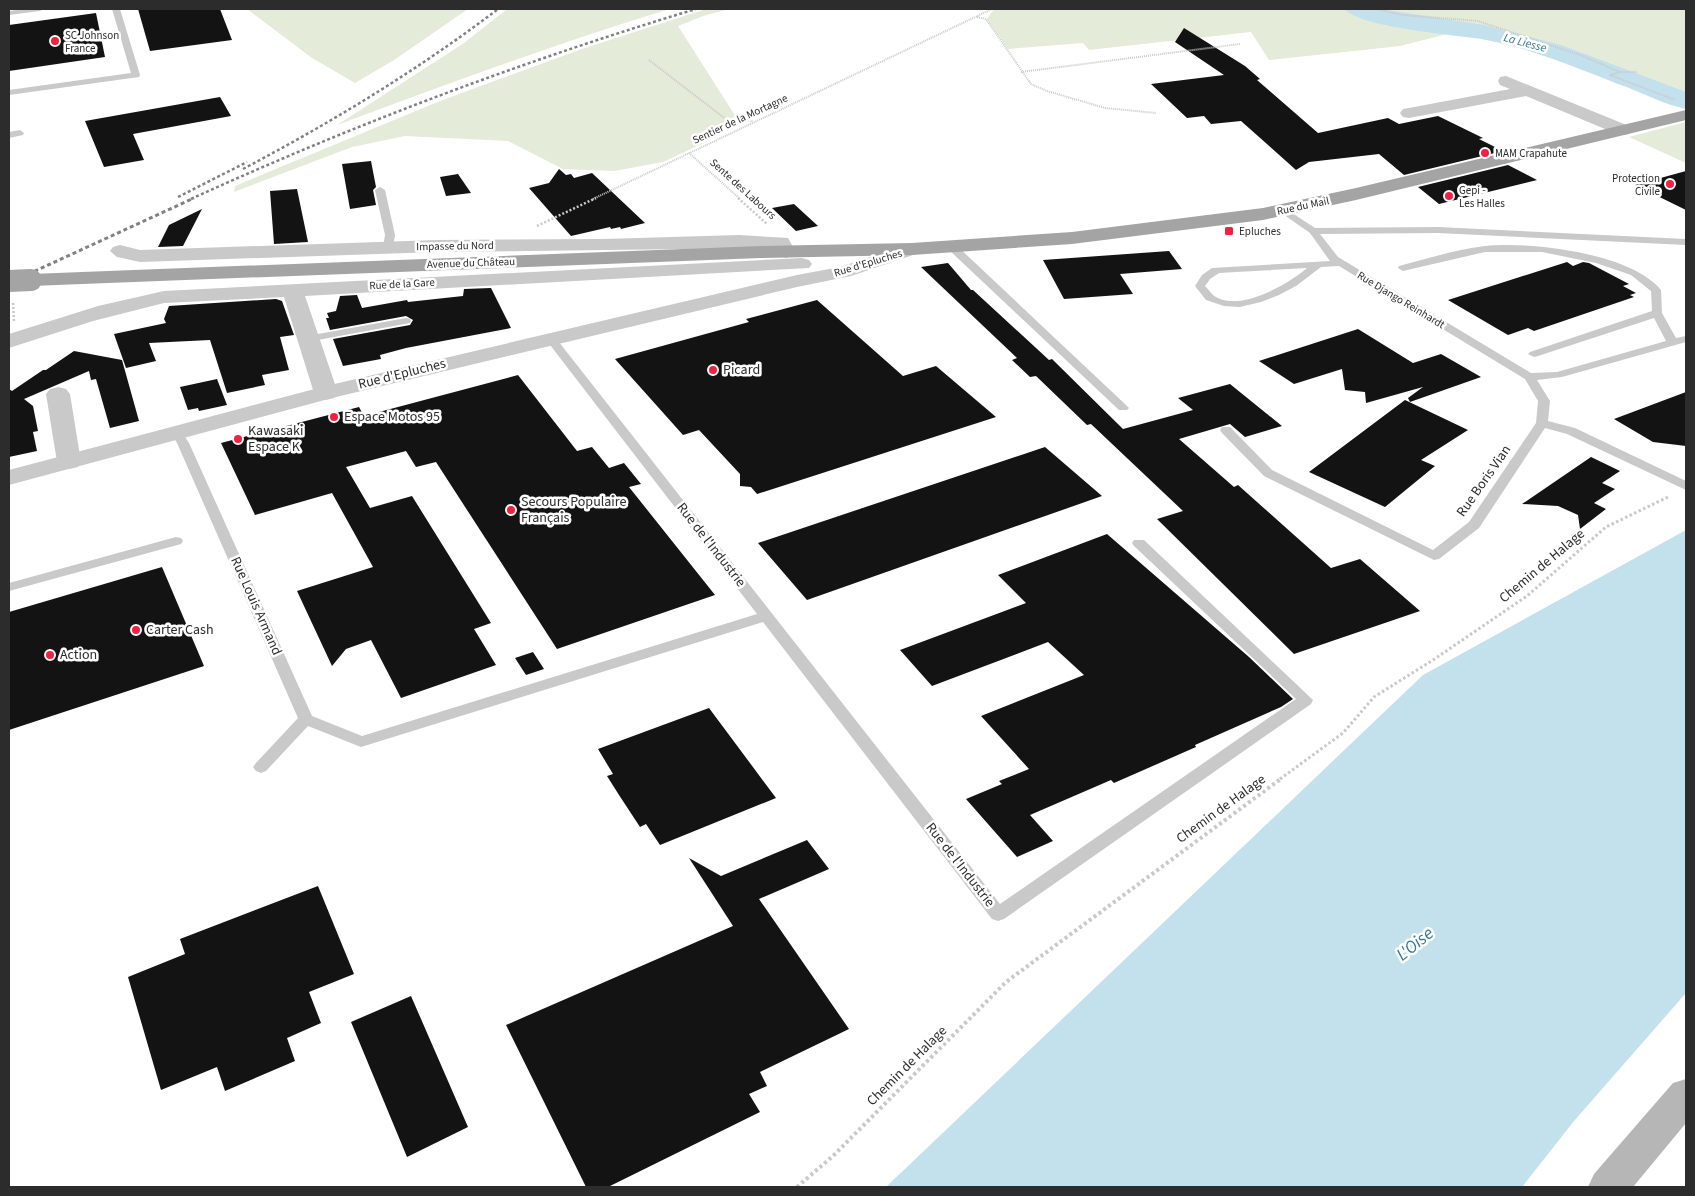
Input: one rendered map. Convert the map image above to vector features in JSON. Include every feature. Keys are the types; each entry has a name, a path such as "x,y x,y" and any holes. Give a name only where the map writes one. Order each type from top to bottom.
{"main road":[{"name":"Rue du Mail","path":"912,249 1072,238 1148,230 1283,210 1623,130 1682,108"},
{"name":"Avenue du Château","path":"9,281 793,258 842,251 912,249"},
{"path":"1608,1187 1686,1097"}],"street":[{"path":"1506,81 1623,130"},
{"path":"1409,113 1529,90"},
{"name":"Impasse du Nord","path":"120,250 124,254 140,256 388,247 603,246 739,241 793,258"},
{"name":"Rue d'Epluches","path":"9,478 326,393 551,338 612,326 793,258 824,276 844,272 912,249"},
{"name":"Rue d'Epluches","path":"824,276 837,268 843,260 842,251"},
{"name":"Rue de la Gare","path":"9,341 49,326 112,308 164,297 793,258"},
{"path":"292,290 326,393"},
{"path":"58,394 69,462"}],"lane":[{"path":"9,13 40,9"},
{"path":"9,92 136,75 116,9"},
{"path":"9,135 20,133"},
{"path":"380,190 390,236 388,247"},
{"name":"Rue Django Reinhardt","path":"1283,210 1313,231 1334,259 1529,377"},
{"path":"1313,231 1438,230 1686,242"},
{"path":"952,247 1123,408"},
{"path":"1403,268 1485,248 1542,249 1598,260 1635,273 1656,290 1657,313 1672,342"},
{"path":"1316,265 1306,275 1255,301 1235,305 1220,302 1204,294 1200,286 1206,277 1216,270 1340,263"},
{"path":"1534,354 1657,313"},
{"path":"307,339 406,321"},
{"name":"Rue de l'Industrie","path":"551,338 998,914 1306,700 1139,543"},
{"path":"1682,489 1571,431 1542,423 1544,401 1529,377 1558,375 1686,339"},
{"name":"Rue Boris Vian","path":"1226,430 1268,473 1434,556 1474,525 1542,423"},
{"name":"Rue Louis Armand","path":"176,432 183,443 306,720"},
{"path":"9,586 176,541"},
{"path":"261,767 306,720 361,742 766,616"}],"path":[{"name":"Sentier de la Mortagne","path":"496,246 992,9"},
{"path":"1376,9 1403,15 1478,21 1580,55 1620,72"},
{"path":"976,17 986,19 1031,84 1047,91 1105,108 1156,113"},
{"path":"1021,72 1240,44"},
{"path":"649,60 727,120 754,122"},
{"path":"1637,72 1620,72 1610,75 1682,108"},
{"name":"Sente des Labours","path":"689,153 775,230 793,258"},
{"name":"Chemin de Halage","path":"797,1187 833,1156 1006,982 1343,733 1374,697 1433,660 1527,596 1606,527 1682,489"}],"green space":[{"path":"247,9 468,9 394,60 355,83 312,58"},
{"path":"507,9 670,9 544,50 337,125 464,43"},
{"path":"706,9 729,9 703,16 678,26 736,117 710,140 663,162 614,171 563,169 508,141 405,136 352,147 234,192 235,186 440,101 582,49"},
{"path":"994,9 1686,9 1686,102 1680,104 1547,52 1471,28 1400,46 1269,60 1251,32 1089,50 1083,43 1008,49 987,19"},
{"path":"1686,122 1686,163 1629,137"}],"water":[{"name":"L'Oise","path":"1686,530 1686,993 1574,1121 1522,1187 886,1187 1423,675"}],"building":[{"path":"138,9 220,9 232,40 150,51"},
{"name":"SC Johnson France","path":"96,13 105,57 9,71 9,25"},
{"path":"1184,28 1245,66 1260,79 1257,80 1318,133 1388,118 1399,124 1438,116 1483,138 1479,139 1503,151 1404,175 1379,154 1309,162 1296,170 1241,121 1211,124 1204,116 1187,118 1151,84 1224,75 1175,42"},
{"path":"220,97 231,116 133,134 144,160 104,167 85,121"},
{"path":"371,161 376,187 373,190 376,205 350,209 342,164"},
{"path":"1508,165 1537,180 1439,204 1418,187"},
{"path":"559,169 566,175 571,174 574,178 592,173 645,223 621,229 620,227 611,229 610,227 571,236 529,188 549,183"},
{"path":"1686,171 1686,210 1635,185"},
{"path":"458,174 471,193 446,196 440,177"},
{"path":"297,189 308,242 274,244 270,191"},
{"path":"794,204 818,226 796,231 772,208"},
{"path":"202,209 183,246 158,247 169,225"},
{"path":"1169,251 1182,269 1120,274 1133,294 1064,299 1043,260"},
{"path":"1567,262 1573,266 1583,262 1589,263 1629,284 1623,286 1636,293 1630,295 1634,297 1534,331 1528,328 1508,335 1448,300"},
{"path":"948,263 971,290 1049,360 1052,359 1123,429 1193,410 1178,398 1230,384 1282,426 1245,437 1230,424 1179,439 1234,487 1238,485 1331,568 1360,559 1420,611 1294,654 1157,519 1183,511 1091,424 1087,425 1036,376 1030,377 1012,360 1017,358 921,267"},
{"path":"491,288 511,328 406,348 380,355 381,359 343,366 333,339 410,325 413,320 406,316 330,330 326,318 329,318 327,313 336,311 340,296 357,295 362,308 407,300 408,302 463,296 464,289"},
{"path":"276,299 282,301 294,335 280,337 289,370 262,375 265,385 227,393 210,340 149,343 156,361 126,368 114,334 166,323 164,319 169,306"},
{"path":"817,300 903,376 936,366 996,417 757,494 751,487 740,486 740,474 699,430 683,435 615,359 749,322 746,319"},
{"path":"1358,329 1413,363 1441,354 1481,377 1410,402 1408,398 1423,387 1366,403 1365,392 1345,390 1342,369 1294,384 1259,361"},
{"path":"74,351 122,360 139,421 110,428 96,379 91,380 89,371 24,399 33,406 38,431 33,432 37,451 9,457 9,389 12,391"},
{"path":"518,375 577,451 592,447 609,468 624,463 641,484 629,487 715,595 557,649 436,462 416,467 406,451 346,467 370,508 412,496 491,623 474,629 496,665 401,698 371,640 346,649 332,666 297,591 373,567 332,493 255,515 221,443 359,407 364,416"},
{"path":"217,379 227,405 199,411 198,408 188,410 180,387"},
{"path":"1686,392 1686,446 1653,442 1614,419"},
{"path":"1405,400 1468,430 1421,460 1435,466 1385,507 1309,472"},
{"path":"1045,447 1102,496 807,600 758,543"},
{"path":"1591,457 1620,471 1602,483 1615,489 1594,503 1606,509 1580,529 1578,515 1558,506 1522,504"},
{"path":"1107,534 1249,657 1293,699 1281,707 1195,745 1196,747 1114,783 1111,780 1030,815 1053,841 1017,857 966,799 1002,784 999,781 1029,769 981,716 1084,675 1048,642 932,686 900,650 1026,603 998,575"},
{"path":"162,567 204,666 9,730 9,612"},
{"path":"533,652 544,669 526,675 515,658"},
{"path":"709,708 776,798 660,845 646,824 640,827 619,795 607,776 613,774 598,749"},
{"path":"807,840 829,869 759,899 849,1029 760,1072 767,1086 749,1094 760,1112 608,1187 586,1187 506,1025 733,926 689,858 721,876"},
{"path":"318,886 354,974 309,992 321,1023 287,1038 295,1061 225,1091 217,1067 161,1090 128,977 185,954 180,939"},
{"path":"411,996 468,1127 407,1157 351,1022"}],"waterway":[{"name":"La Liesse","path":"1357,9 1392,19 1484,32 1552,50 1686,101"}],"railway":[{"path":"243,169 309,133 406,74 498,9"},
{"path":"191,199 315,145 440,95 567,50 696,9"},
{"path":"178,197 247,162"},
{"path":"9,283 194,198"}],"place":[{"name":"SC Johnson France","path":"55,41"},
{"name":"MAM Crapahute","path":"1485,153"},
{"name":"Protection Civile","path":"1670,184"},
{"name":"Gepi - Les Halles","path":"1449,196"},
{"name":"Epluches","path":"1229,231"},
{"name":"Picard","path":"713,370"},
{"name":"Espace Motos 95","path":"334,417"},
{"name":"Kawasaki Espace K","path":"238,439"},
{"name":"Secours Populaire Français","path":"511,510"},
{"name":"Carter Cash","path":"136,630"},
{"name":"Action","path":"50,655"}]}
